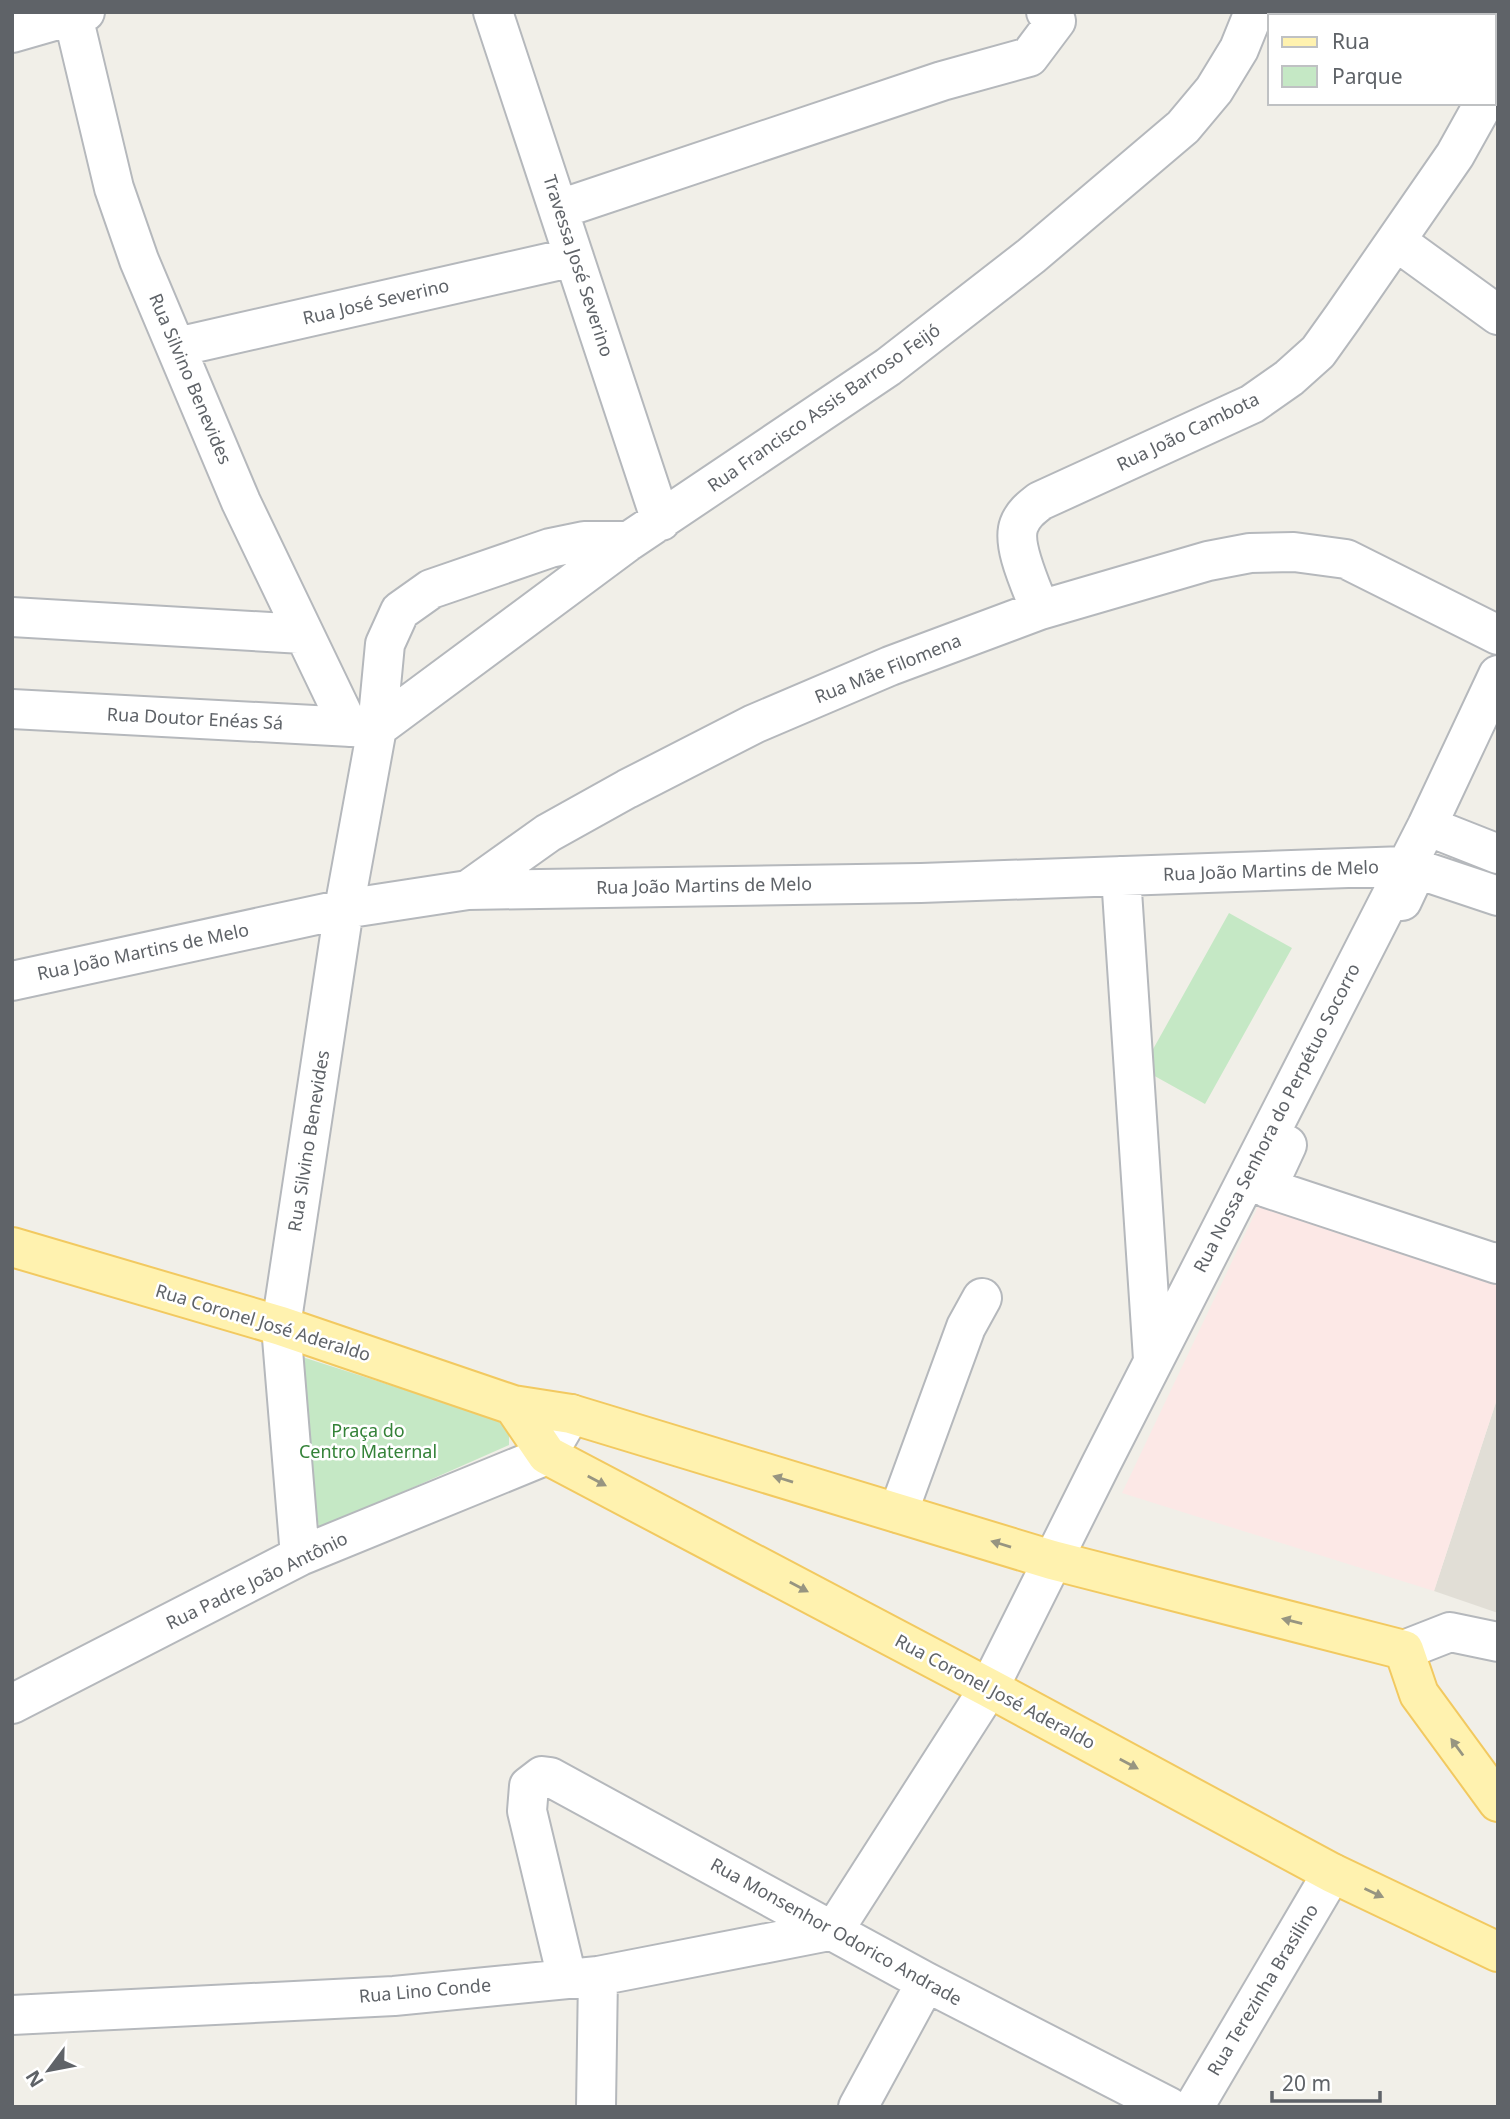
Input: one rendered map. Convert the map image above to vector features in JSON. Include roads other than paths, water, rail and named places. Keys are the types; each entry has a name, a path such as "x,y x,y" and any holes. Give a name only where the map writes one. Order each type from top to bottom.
{"main road":[{"name":"Rua Coronel José Aderaldo","path":"12,1247 281,1326 513,1405 570,1414 1052,1560 1404,1650"},
{"name":"Rua Coronel José Aderaldo","path":"513,1405 547,1455 1332,1873 1498,1952"},
{"path":"1404,1650 1419,1694 1498,1802"}],"street":[{"name":"Travessa José Severino","path":"493,12 661,521"},
{"path":"559,209 942,81 1029,57 1056,21 1046,12"},
{"name":"Rua Francisco Assis Barroso Feijó","path":"363,728 629,541 888,367 1031,256 1183,127 1214,90 1238,49 1254,12"},
{"path":"25,24 79,14"},
{"name":"Rua Silvino Benevides","path":"79,14 114,188 139,260 242,502 303,634 363,728 344,909 281,1326 300,1556"},
{"name":"Rua João Cambota","path":"1041,610 1018,549 1017,528 1026,513 1040,501 1252,404 1289,378 1318,352 1455,155 1483,105"},
{"path":"1396,241 1498,315"},
{"name":"Rua José Severino","path":"177,347 574,257"},
{"path":"363,728 385,644 400,611 430,589 550,548 584,541 629,541"},
{"path":"550,548 580,578"},
{"name":"Rua Mãe Filomena","path":"468,890 548,833 754,724 890,666 1041,610 1208,561 1250,553 1294,552 1346,559 1498,635"},
{"path":"12,617 303,634"},
{"name":"Rua Nossa Senhora do Perpétuo Socorro","path":"989,1688 1427,826 1498,675"},
{"name":"Rua Doutor Enéas Sá","path":"12,709 363,728"},
{"path":"1427,826 1498,854"},
{"name":"Rua João Martins de Melo","path":"12,981 344,909 468,890 921,883 1405,866"},
{"path":"1498,896 1417,869 1267,1188 1497,1264 1498,1262"},
{"path":"1121,876 1153,1361"},
{"path":"898,1513 966,1326 982,1298"},
{"path":"547,1455 570,1414"},
{"name":"Rua Padre João Antônio","path":"12,1704 300,1556 547,1455"},
{"path":"1404,1650 1450,1632 1498,1642"},
{"path":"834,1930 989,1688"},
{"name":"Rua Monsenhor Odorico Andrade","path":"582,1977 527,1811 529,1786 542,1776 551,1777 926,1982 1169,2107"},
{"name":"Rua Terezinha Brasilino","path":"1195,2107 1332,1873"},
{"name":"Rua Lino Conde","path":"12,2015 394,1996 582,1977 834,1930"},
{"path":"582,1977 596,2107"},
{"path":"858,2107 926,1982"}],"park label":[{"name":"Praça do Centro Maternal","path":"368,1441"}]}
